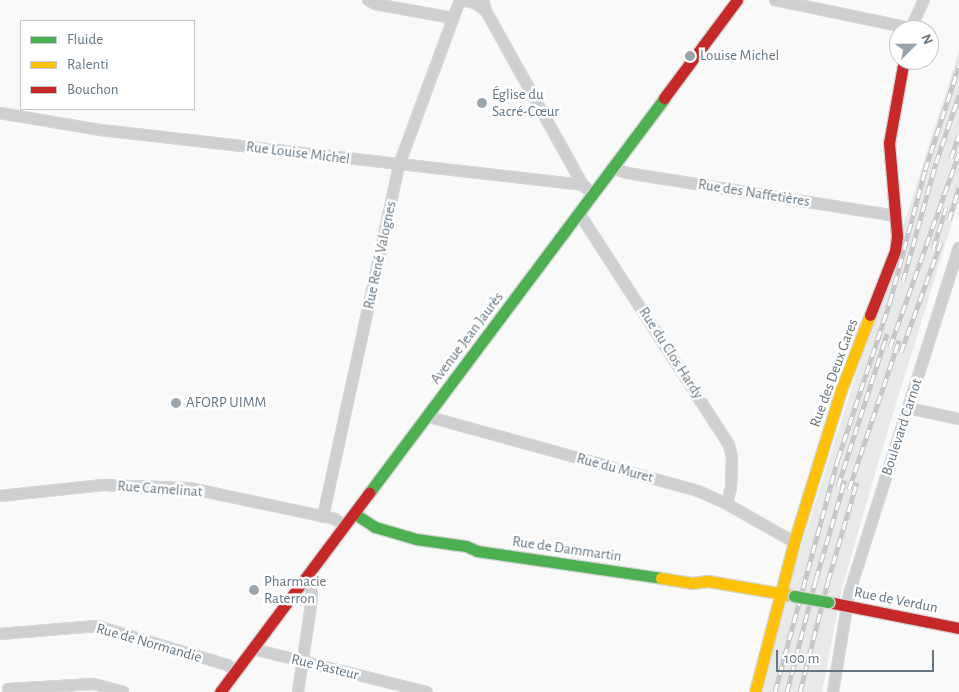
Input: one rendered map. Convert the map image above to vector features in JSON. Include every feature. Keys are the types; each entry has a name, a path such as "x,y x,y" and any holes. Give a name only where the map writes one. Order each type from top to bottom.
{"street":[{"path":"368,0 375,4 453,18"},
{"path":"460,0 475,3 486,11"},
{"name":"Rue René Valognes","path":"323,517 399,165 460,0"},
{"path":"483,0 486,11 583,185 593,194"},
{"name":"Avenue Jean Jaurès","path":"220,692 346,526 737,0"},
{"path":"775,0 889,24"},
{"path":"914,20 924,0"},
{"name":"Rue des Deux Gares","path":"755,692 794,542 841,390 895,251 897,236 896,216 889,143 902,70"},
{"name":"Rue Louise Michel","path":"0,113 101,130 583,185"},
{"name":"Rue des Naffetières","path":"612,168 627,173 896,216"},
{"name":"Rue du Clos Hardy","path":"579,213 726,440 732,457 727,504"},
{"name":"Boulevard Carnot","path":"834,692 847,606 959,248"},
{"path":"908,408 959,419"},
{"name":"Rue du Muret","path":"428,415 433,418 698,491 727,504 794,542"},
{"name":"Rue Camelinat","path":"0,496 102,485 189,488 337,520 346,526"},
{"name":"Rue de Dammartin","path":"354,514 375,527 416,539 466,546 477,551 692,583 708,581 794,596"},
{"path":"298,692 312,598 310,574"},
{"name":"Rue de Verdun","path":"794,596 959,628"},
{"name":"Rue de Normandie","path":"0,634 97,626 227,665 237,670"},
{"name":"Rue Pasteur","path":"253,649 427,692"},
{"path":"8,689 94,684 123,692"}],"shaded area":[{"path":"959,51 959,200 883,446 842,588 822,692 763,692 793,572"}],"railway":[{"path":"775,692 838,459 890,302 925,170 959,66"},
{"path":"903,281 936,163 959,95"},
{"path":"951,158 959,135"},
{"path":"890,347 959,153"},
{"path":"949,220 959,188"},
{"path":"933,249 946,208"},
{"path":"901,352 941,242"},
{"path":"838,486 887,334"},
{"path":"849,489 899,340"},
{"path":"787,692 816,579 845,480"},
{"path":"800,692 828,581 857,482"}],"traffic: fast":[{"path":"369,493 664,98"},
{"path":"355,514 375,527 416,539 466,546 477,551 661,578"},
{"path":"794,596 828,602"}],"traffic: slow":[{"path":"755,692 794,542 841,390 870,315"},
{"path":"661,578 692,583 708,581 790,595"}],"traffic: jam":[{"path":"664,98 737,0"},
{"path":"870,315 895,251 897,236 889,143 902,70"},
{"path":"220,692 369,493"},
{"path":"828,602 959,628"}],"place":[{"name":"Louise Michel","path":"690,56"},
{"name":"Église du Sacré-Cœur","path":"482,103"},
{"name":"AFORP UIMM","path":"176,403"},
{"name":"Pharmacie Raterron","path":"254,590"}]}
